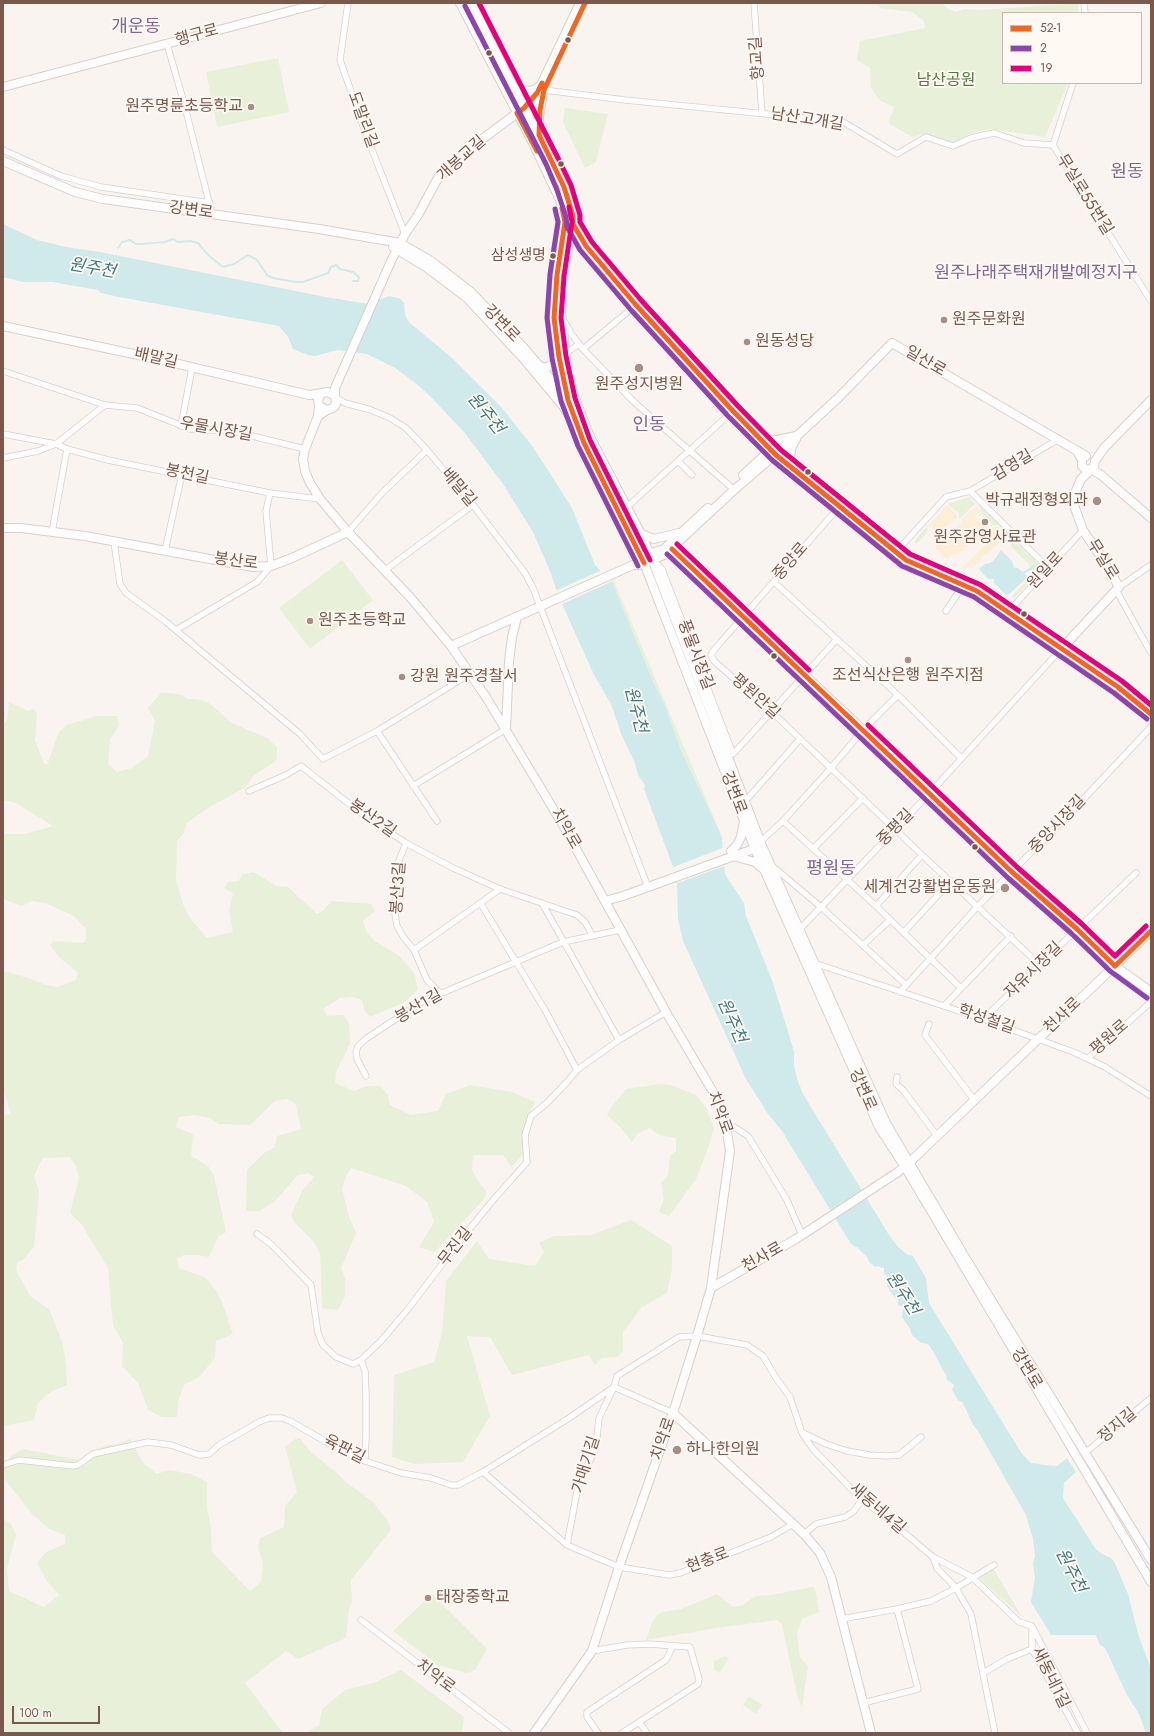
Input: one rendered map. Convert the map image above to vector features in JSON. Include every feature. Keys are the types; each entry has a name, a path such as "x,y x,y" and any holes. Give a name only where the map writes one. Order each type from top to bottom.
{"street":[{"name":"행구로","path":"3,87 321,3"},
{"name":"도말리길","path":"348,3 340,60 367,137 405,234"},
{"path":"460,3 522,114 563,211 565,222 557,275 554,318 562,355 587,440 627,507 651,556"},
{"path":"471,3 515,89 522,114 539,136 564,187 573,216 573,224 563,276 560,313 562,355 568,400 642,560"},
{"path":"539,136 543,88 580,3"},
{"path":"543,88 585,3"},
{"name":"향교길","path":"754,3 762,113"},
{"path":"167,44 212,214"},
{"name":"무실로55번길","path":"1073,84 1053,145 1151,301"},
{"path":"515,89 529,91 543,88"},
{"name":"개봉교길","path":"331,393 392,259 438,178 469,149 507,122 522,114 543,88"},
{"name":"남산고개길","path":"543,88 625,100 809,117 845,123 897,154 926,137 953,146 971,138 994,133 1024,143 1053,145"},
{"path":"3,150 61,176 100,187 210,203"},
{"name":"강변로","path":"3,161 75,192 103,199 319,229 385,242 398,247 431,261 471,292 524,348 568,400"},
{"path":"573,224 586,246 636,305 733,411 776,455 896,552 904,563 964,584 977,591 1118,687 1151,714"},
{"name":"강변로","path":"398,247 467,298 518,353 563,406 587,440"},
{"path":"583,349 636,305"},
{"path":"560,313 572,335 583,349 634,402 691,450 732,488"},
{"name":"배말길","path":"3,326 309,395"},
{"name":"일산로","path":"732,488 776,455 838,399 892,343 1077,450 1084,460"},
{"path":"540,366 545,368 554,364 562,355 579,344"},
{"path":"182,426 192,368"},
{"name":"우물시장길","path":"3,371 105,405 137,408 190,429 244,433 305,449"},
{"path":"309,395 331,393"},
{"path":"331,393 318,416 305,449 303,459 305,471 310,483 330,513 385,570 451,646 543,606 651,556 664,555 680,533 732,488"},
{"path":"324,407 336,404 331,393"},
{"name":"배말길","path":"331,393 345,403 371,410 390,418 406,428 427,450 473,505 525,573 543,606 647,885"},
{"path":"309,395 324,407 345,403"},
{"path":"1081,479 1093,466 1104,448 1151,400"},
{"path":"3,458 38,451 56,444 105,405"},
{"path":"627,507 733,411"},
{"name":"봉천길","path":"3,434 56,444 67,449 108,460 270,492 320,499"},
{"path":"756,435 768,440 777,440 798,435"},
{"path":"791,467 790,456 792,446 798,435"},
{"name":"감영길","path":"896,552 946,497 970,492 1058,439"},
{"path":"1084,460 1104,448"},
{"path":"52,532 67,449"},
{"name":"봉산로","path":"3,528 21,528 52,532 253,567 271,566 348,532 383,492 427,450"},
{"path":"1084,460 1092,457 1093,466 1151,518"},
{"path":"1084,460 1085,469 1093,466"},
{"path":"1081,479 1084,460"},
{"path":"678,461 692,475"},
{"path":"165,551 182,474"},
{"name":"무실로","path":"1062,648 1117,588 1110,571 1084,530 1072,500 1081,479"},
{"path":"670,547 732,488"},
{"path":"176,630 257,582 271,566 266,511 270,492"},
{"path":"970,492 1048,568"},
{"path":"385,570 473,505"},
{"name":"중앙로","path":"742,618 839,507"},
{"name":"원일로","path":"1008,612 1084,530"},
{"path":"641,534 654,539 680,533"},
{"path":"114,542 120,584 126,593 176,630 300,734 323,759 377,731 470,674"},
{"path":"670,547 742,618 930,793 1012,872 1077,929 1115,966 1151,992"},
{"name":"강변로","path":"651,556 758,844 765,872 879,1127 907,1164"},
{"name":"풍물시장길","path":"651,556 662,569 733,754 771,711"},
{"name":"강변로","path":"642,560 744,821 770,864 886,1123 907,1164 973,1270 1082,1456 1151,1582"},
{"path":"1151,565 1117,588 1151,653"},
{"path":"774,582 898,695 961,758"},
{"path":"946,611 964,584"},
{"path":"413,786 506,729 512,637 517,617"},
{"name":"평원안길","path":"742,618 714,650 711,655 714,661 771,711 1040,965"},
{"path":"771,711 837,639"},
{"name":"치악로","path":"451,646 506,729 605,901 666,1012 716,1097 726,1125 730,1151 711,1288 672,1413 592,1651 534,1733"},
{"name":"중평길","path":"799,930 930,793 1062,648"},
{"path":"605,901 758,844 764,840 832,768 863,730 898,695"},
{"name":"중앙시장길","path":"900,992 978,906 1077,806 1151,727"},
{"path":"377,731 437,821"},
{"path":"749,797 800,739"},
{"name":"봉산2길","path":"249,791 286,775 301,766 366,817 406,843 453,868 500,889 566,910 577,915 585,922 592,934"},
{"path":"813,848 863,798"},
{"path":"737,852 744,821"},
{"path":"783,821 931,957 962,988"},
{"name":"봉산3길","path":"406,843 398,863 395,914 397,926 404,938 414,950 427,980 440,993"},
{"path":"737,852 756,862 765,872"},
{"path":"876,906 922,855"},
{"path":"770,864 822,907 906,985"},
{"name":"자유시장길","path":"983,1019 1136,873"},
{"path":"904,932 951,881"},
{"path":"414,950 482,904 500,889"},
{"path":"542,903 619,1040"},
{"path":"482,904 515,962 545,1010 577,1070"},
{"path":"863,945 890,920"},
{"name":"봉산1길","path":"366,1076 357,1060 356,1052 358,1046 367,1038 423,1001 563,942 592,934 620,930"},
{"name":"천사로","path":"711,1288 815,1227 898,1172 938,1137 1151,930"},
{"path":"944,1006 1011,936"},
{"name":"학성철길","path":"814,963 1039,1038 1088,1058 1151,1096"},
{"name":"평원로","path":"1088,1058 1151,1002"},
{"name":"무진길","path":"361,1360 381,1341 408,1309 464,1236 527,1162 525,1135 531,1116 547,1103 577,1070 619,1040 666,1012"},
{"path":"929,1024 925,1035 975,1101"},
{"path":"897,1077 896,1084 903,1090 938,1137"},
{"path":"726,1125 734,1127 748,1136 787,1200 802,1235"},
{"path":"258,1234 271,1244 304,1276 311,1285 318,1334 323,1345 336,1357 353,1364 361,1360 365,1371 366,1394 365,1461"},
{"name":"새동네4길","path":"614,1387 617,1376 679,1337 697,1336 747,1345 763,1356 790,1398 802,1433 813,1449 862,1500 888,1519 933,1557 937,1568 956,1588 971,1614 995,1733"},
{"path":"614,1387 672,1413 804,1534 820,1553 831,1577 871,1733"},
{"name":"육판길","path":"3,1465 19,1460 73,1466 78,1465 93,1454 148,1442 171,1445 199,1455 209,1454 220,1445 259,1422 269,1418 282,1418 290,1420 337,1448 365,1461 401,1473 421,1475 451,1485 458,1485 482,1472 569,1418 614,1387"},
{"name":"가매기길","path":"567,1545 578,1486 596,1447 599,1418 614,1387"},
{"name":"정지길","path":"1082,1456 1151,1398"},
{"path":"802,1433 826,1444 847,1451 887,1456 899,1455 921,1437"},
{"name":"강변로","path":"1082,1456 1151,1560"},
{"path":"482,1472 567,1545 619,1567"},
{"path":"804,1534 816,1524 845,1517 853,1512 862,1500"},
{"name":"현충로","path":"619,1567 669,1575 680,1573 771,1537 793,1524"},
{"name":"새동네1길","path":"933,1557 972,1577 1019,1622 1032,1626 1032,1649 1078,1733"},
{"path":"841,1619 897,1609 930,1601 956,1588 994,1565"},
{"path":"864,1703 918,1689 897,1609"},
{"name":"치악로","path":"361,1620 509,1733"},
{"path":"1032,1626 1087,1733"},
{"path":"592,1651 627,1645 649,1644 690,1647 699,1679 698,1684 622,1733"},
{"path":"598,1733 587,1717 587,1712 666,1660 672,1646"},
{"path":"983,1673 1007,1659 1032,1649"},
{"path":"639,1722 647,1733"}],"green space":[{"name":"남산공원","path":"875,3 942,3 945,7 956,12 965,9 982,10 1079,3 1078,12 1002,12 1002,84 1068,84 1045,137 990,129 978,131 950,143 928,134 918,135 914,138 888,123 894,107 879,100 871,88 870,68 857,60 860,41 925,28 924,21 912,12 881,8"},
{"path":"278,58 289,112 217,127 206,72"},
{"path":"565,108 608,114 596,162 585,168 563,122"},
{"path":"969,497 975,504 959,519 959,514 948,504"},
{"path":"979,505 1004,529 1004,530 1002,530 999,525 993,525 982,514 977,517 982,512"},
{"path":"926,527 928,529 926,534 917,543 915,543 915,541"},
{"path":"1010,537 1040,565 1041,569 1014,599 1014,594 1032,576 1028,563 1013,549 1008,539"},
{"path":"342,560 373,600 310,649 279,608"},
{"path":"614,581 723,839 722,840 682,753 666,708 655,686 612,582"},
{"path":"161,693 181,695 187,699 196,699 209,703 232,723 267,738 277,747 277,760 253,776 246,787 208,808 187,823 184,833 177,841 176,880 183,904 190,918 207,938 233,932 229,910 233,893 224,888 228,882 238,881 243,874 254,872 276,886 288,887 317,914 324,910 331,901 372,904 375,911 363,921 367,933 376,942 398,955 412,970 418,990 403,1003 370,1017 364,1010 362,1000 352,997 340,998 323,1009 327,1016 343,1015 349,1023 350,1044 336,1072 335,1083 354,1091 367,1086 380,1086 388,1095 390,1105 411,1115 438,1111 446,1094 470,1085 512,1092 535,1102 528,1117 526,1135 529,1146 511,1167 503,1155 473,1155 472,1170 480,1184 486,1190 485,1198 435,1252 419,1247 434,1222 427,1202 406,1186 351,1168 346,1176 342,1189 349,1217 356,1233 341,1268 345,1279 345,1296 338,1310 322,1308 320,1253 314,1242 294,1222 291,1215 302,1191 314,1177 309,1173 298,1175 274,1202 259,1211 246,1211 247,1170 264,1153 275,1147 277,1136 301,1129 296,1105 288,1099 275,1101 250,1125 219,1124 210,1118 195,1115 179,1117 176,1127 193,1134 191,1156 208,1166 214,1176 226,1232 218,1237 209,1257 184,1255 177,1258 179,1268 206,1278 222,1302 233,1334 216,1341 215,1358 199,1377 184,1385 179,1398 177,1417 162,1417 148,1410 138,1383 122,1366 123,1343 113,1325 108,1268 82,1225 70,1213 79,1178 76,1166 70,1157 43,1158 34,1175 39,1193 34,1247 23,1260 17,1262 16,1270 30,1296 49,1309 62,1341 66,1364 67,1385 49,1393 38,1403 34,1420 3,1426 3,1115 11,1114 3,1088 3,971 46,985 57,987 76,980 78,973 59,957 50,945 53,941 84,943 86,940 86,929 74,916 45,903 32,901 22,906 3,899 3,834 25,834 53,826 16,803 3,800 3,724 7,720 9,702 28,711 34,708 37,714 35,740 44,763 47,765 59,732 67,725 97,716 117,716 119,726 110,739 108,764 117,772 132,768 148,756 155,721 148,708"},
{"path":"660,1084 670,1085 696,1095 706,1107 714,1128 696,1179 669,1216 659,1212 664,1198 661,1183 668,1175 670,1156 676,1151 676,1138 659,1135 650,1128 638,1133 632,1142 622,1129 607,1115 612,1106 626,1089"},
{"path":"631,1220 672,1246 672,1269 667,1293 642,1307 623,1332 623,1351 617,1357 602,1358 595,1365 589,1355 512,1375 490,1337 467,1336 490,1416 463,1462 414,1464 392,1457 394,1375 434,1362 442,1333 446,1281 477,1241 489,1259 535,1266 544,1252 539,1243 554,1236 591,1235"},
{"path":"300,1438 311,1452 346,1482 373,1502 388,1521 391,1530 351,1580 352,1600 349,1610 346,1638 298,1659 286,1651 245,1683 283,1733 3,1733 3,1518 11,1524 16,1535 7,1568 9,1591 44,1607 59,1595 46,1580 37,1562 46,1552 65,1544 65,1535 49,1529 32,1514 3,1477 3,1467 12,1455 23,1449 80,1460 92,1455 97,1449 130,1439 144,1464 157,1474 169,1470 191,1474 207,1482 207,1508 211,1528 212,1552 250,1591 261,1582 263,1563 258,1547 260,1538 284,1527 285,1506 297,1492 285,1447 295,1439"},
{"path":"993,1568 1022,1617 978,1577"},
{"path":"812,1587 815,1588 819,1612 802,1619 797,1633 800,1658 808,1666 802,1708 797,1695 782,1625 777,1620 723,1627 646,1640 652,1623 657,1615 662,1612 681,1609 717,1594 733,1607 743,1605 755,1596 772,1595"},
{"path":"432,1594 487,1649 475,1670 467,1673 438,1665 393,1631"},
{"path":"726,1656 729,1658 719,1673 714,1670 714,1661"},
{"path":"401,1670 464,1717 462,1733 306,1733 319,1725 322,1709 345,1690 374,1683"},
{"path":"749,1696 762,1705 756,1714 743,1705"}],"sand":[{"path":"947,505 958,516 939,533 932,526 928,526"},
{"path":"976,506 980,511 975,517 989,531 998,527 1006,536 987,554 981,557 981,560 972,568 969,567 962,569 986,544 980,537 976,537 962,551 951,555 948,558 949,561 936,549 935,544 952,528 954,529 960,524 963,518"}],"water":[{"name":"원주천","path":"3,224 37,240 66,247 100,252 326,297 368,304 389,296 401,299 404,303 405,315 409,322 452,358 502,408 533,447 572,508 595,565 612,582 655,686 666,708 682,753 719,831 722,840 725,874 744,903 746,916 772,980 794,1052 794,1065 797,1079 803,1094 889,1235 898,1247 908,1255 913,1256 926,1278 929,1303 1022,1454 1031,1463 1057,1466 1067,1458 1076,1472 1064,1483 1063,1498 1095,1548 1114,1561 1128,1594 1138,1634 1151,1669 1151,1733 1146,1733 1139,1714 1127,1695 1105,1648 1100,1645 1096,1635 1051,1635 1031,1602 1035,1578 1033,1564 1035,1556 1033,1539 1026,1515 978,1431 973,1425 963,1403 958,1400 952,1390 954,1385 946,1379 947,1377 931,1348 928,1344 921,1343 912,1335 902,1317 903,1307 898,1305 898,1300 887,1286 887,1277 884,1273 884,1268 878,1266 875,1267 858,1248 851,1244 782,1131 768,1114 746,1079 683,941 678,919 677,884 672,864 644,789 645,785 638,775 635,763 622,736 611,704 594,675 558,595 550,571 533,532 503,484 464,432 429,395 414,382 395,368 367,354 338,350 315,356 308,355 293,349 288,337 279,326 119,297 101,293 98,290 52,282 23,282 3,277"},
{"path":"1001,550 1012,561 1014,568 1018,568 1028,577 1006,595 994,583 994,579 988,579 979,569 985,564 994,560"}],"pier":[{"path":"602,570 613,581 560,605 555,591"},
{"path":"725,847 727,865 675,884 671,868"}],"waterway":[{"path":"118,248 122,242 130,240 136,244 165,242 173,239 178,242 191,241 198,243 209,256 223,267 234,264 248,255 257,260 267,275 273,278 303,282 328,273 331,267 336,265 340,269 353,272 359,277 358,281 353,281"},
{"path":"1023,573 1034,567"}],"transit line":[{"name":"19","path":"479,3 571,185 580,215 580,222 592,242 641,300 738,406 781,450 910,554 981,585 1122,681 1151,705"},
{"name":"52-1","path":"585,3 544,90 540,110 539,135 564,187 573,216 573,224 586,246 636,305 733,411 776,455 906,560 977,591 1118,687 1151,714"},
{"name":"2","path":"465,6 546,164 557,190 566,217 567,227 580,250 631,310 728,416 772,460 902,566 974,597 1114,693 1147,719"},
{"name":"52-1","path":"537,151 517,113 524,108 537,93 542,83"},
{"name":"19","path":"569,207 572,222 564,276 561,318 566,356 575,398 590,440 650,560"},
{"name":"52-1","path":"562,208 565,222 557,275 554,318 559,357 568,400 584,443 644,563"},
{"name":"2","path":"555,209 558,222 550,274 547,318 552,358 561,401 578,446 638,566"},
{"name":"19","path":"677,544 809,670"},
{"name":"52-1","path":"672,549 1012,872 1077,929 1115,966 1151,931"},
{"name":"2","path":"667,554 1007,877 1072,934 1110,971 1147,998"},
{"name":"19","path":"868,725 1017,867 1082,924 1115,956 1146,926"}],"place":[{"name":"원주명륜초등학교","path":"251,107"},
{"name":"삼성생명","path":"553,256"},
{"name":"원주문화원","path":"944,320"},
{"name":"원동성당","path":"747,342"},
{"name":"원주성지병원","path":"639,368"},
{"name":"박규래정형외과","path":"1097,501"},
{"name":"원주감영사료관","path":"985,522"},
{"name":"원주초등학교","path":"310,621"},
{"name":"조선식산은행 원주지점","path":"908,660"},
{"name":"강원 원주경찰서","path":"402,677"},
{"name":"세계건강활법운동원","path":"1005,888"},
{"name":"하나한의원","path":"677,1450"},
{"name":"태장중학교","path":"428,1598"}],"district":[{"name":"개운동","path":"136,28"},
{"name":"원동","path":"1127,173"},
{"name":"원주나래주택재개발예정지구","path":"1036,274"},
{"name":"인동","path":"649,426"},
{"name":"평원동","path":"831,870"}]}
